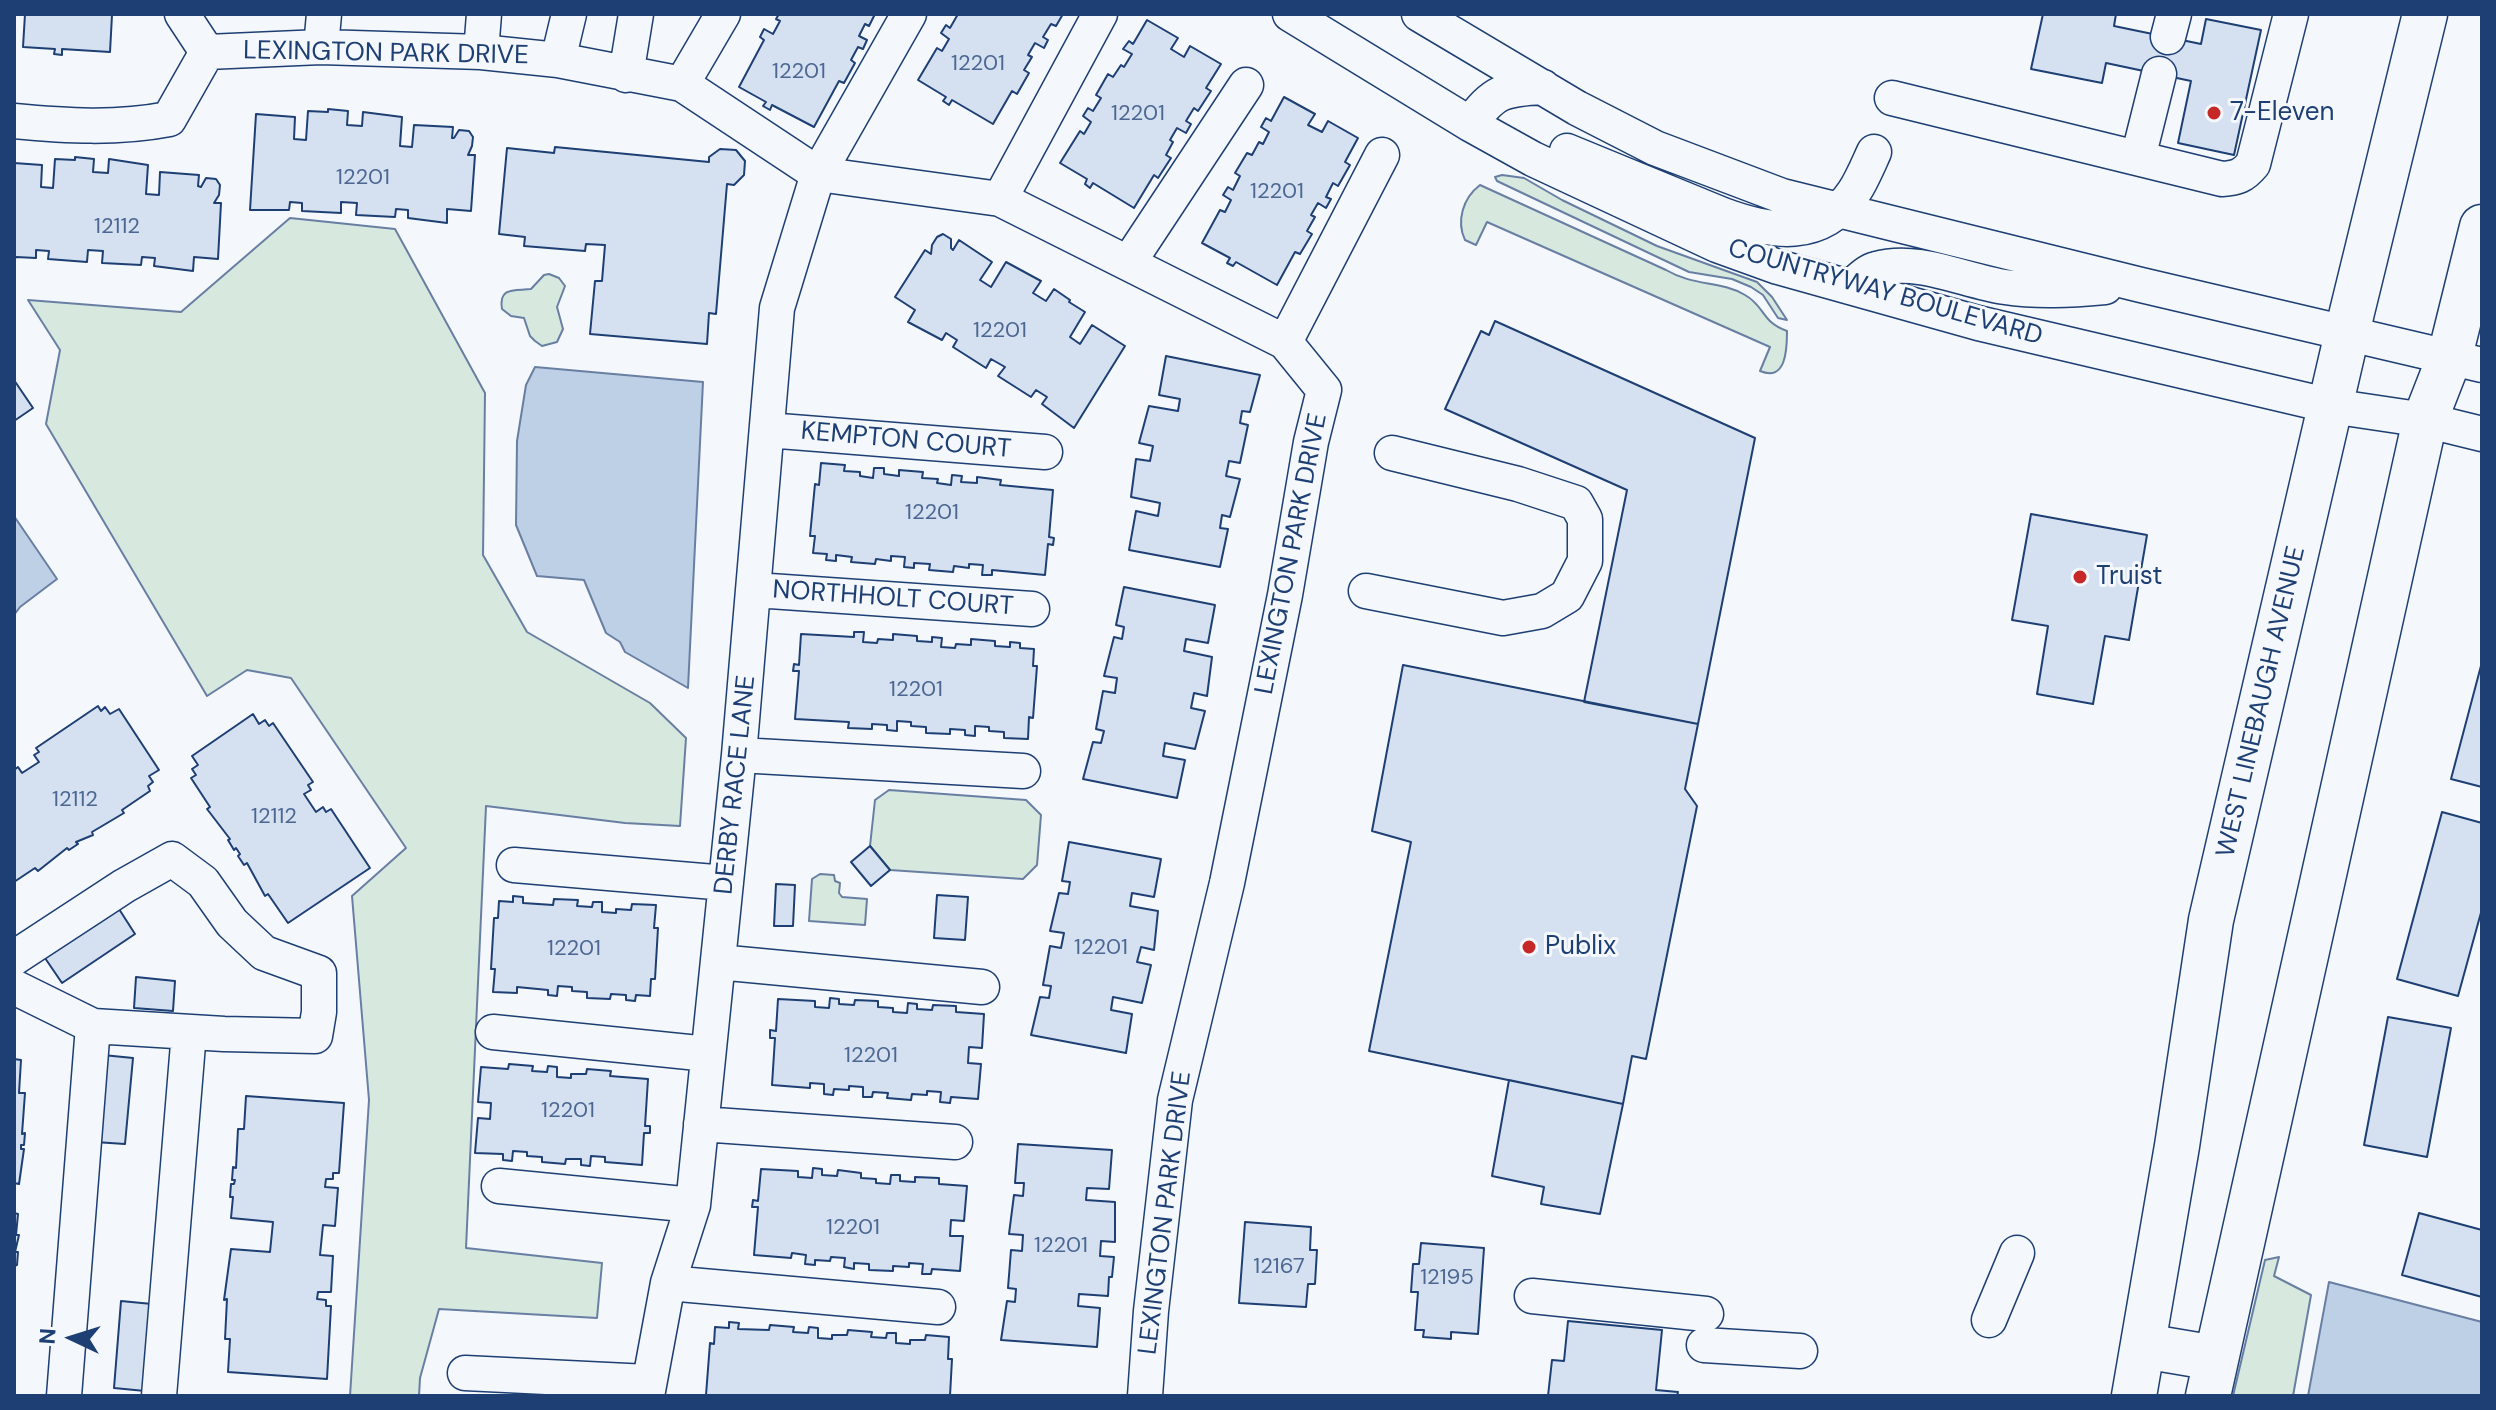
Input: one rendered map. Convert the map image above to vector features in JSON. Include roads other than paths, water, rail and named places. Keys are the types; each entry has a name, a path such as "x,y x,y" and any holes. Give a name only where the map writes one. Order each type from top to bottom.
{"main road":[{"name":"WEST LINEBAUGH AVENUE","path":"2134,1396 2177,1146 2211,920 2425,14"},
{"path":"2144,1346 2212,1377 2425,420 2466,360 2482,227"}],"street":[{"path":"182,14 207,52"},
{"path":"481,52 484,14"},
{"name":"LEXINGTON PARK DRIVE","path":"558,60 569,14"},
{"path":"626,75 636,14"},
{"path":"682,84 723,14"},
{"name":"DERBY RACE LANE","path":"648,1389 668,1283 693,1205 755,590 777,308 818,174 909,14"},
{"path":"1000,199 1100,14"},
{"name":"COUNTRYWAY BOULEVARD","path":"1290,14 1533,159 1717,245 1778,267 1978,323 2331,406 2425,420 2482,434"},
{"path":"1419,14 1655,148 1782,196 2141,285 2466,360"},
{"path":"1892,98 2222,179 2243,176 2253,164 2291,14"},
{"name":"LEXINGTON PARK DRIVE","path":"14,121 70,126 135,126 169,119 207,52 322,31 558,60 682,84 818,174 1000,199 1285,342 1324,390 1311,442 1285,595 1227,883 1175,1100 1145,1396"},
{"path":"2138,158 2159,74"},
{"path":"1129,262 1246,85"},
{"path":"1543,87 1513,88 1488,100 1484,131 1526,137 1558,147 1747,224 1788,230 1830,219 1853,193 1874,152"},
{"path":"1285,342 1382,155"},
{"path":"1851,287 1874,269 1896,266 1941,271 2001,287 2025,289 2141,285"},
{"name":"KEMPTON COURT","path":"767,430 1045,452"},
{"path":"1366,591 1503,618 1542,611 1567,596 1585,561 1585,519 1576,503 1518,484 1392,453"},
{"name":"NORTHHOLT COURT","path":"755,590 1032,609"},
{"path":"739,755 1023,771"},
{"path":"14,958 124,886 172,859 203,882 232,923 264,953 319,973 315,1036 93,1026 14,987"},
{"path":"514,865 726,883"},
{"path":"718,962 982,987"},
{"path":"64,1396 93,1026"},
{"path":"159,1396 189,1032"},
{"path":"493,1032 708,1054"},
{"path":"701,1124 955,1142"},
{"path":"499,1186 693,1205"},
{"path":"1989,1320 2017,1253"},
{"path":"668,1283 938,1307"},
{"path":"1532,1296 1705,1329 1800,1351"},
{"path":"465,1373 648,1389"}],"water":[{"path":"535,367 703,382 688,688 625,652 620,642 606,633 584,580 537,576 516,525 517,441 526,385"},
{"path":"14,516 57,579 14,615"},
{"path":"2329,1282 2482,1322 2482,1396 2308,1396"}],"place":[{"name":"7-Eleven","path":"2214,113"},
{"name":"Truist","path":"2080,577"},
{"name":"Publix","path":"1529,947"}]}
